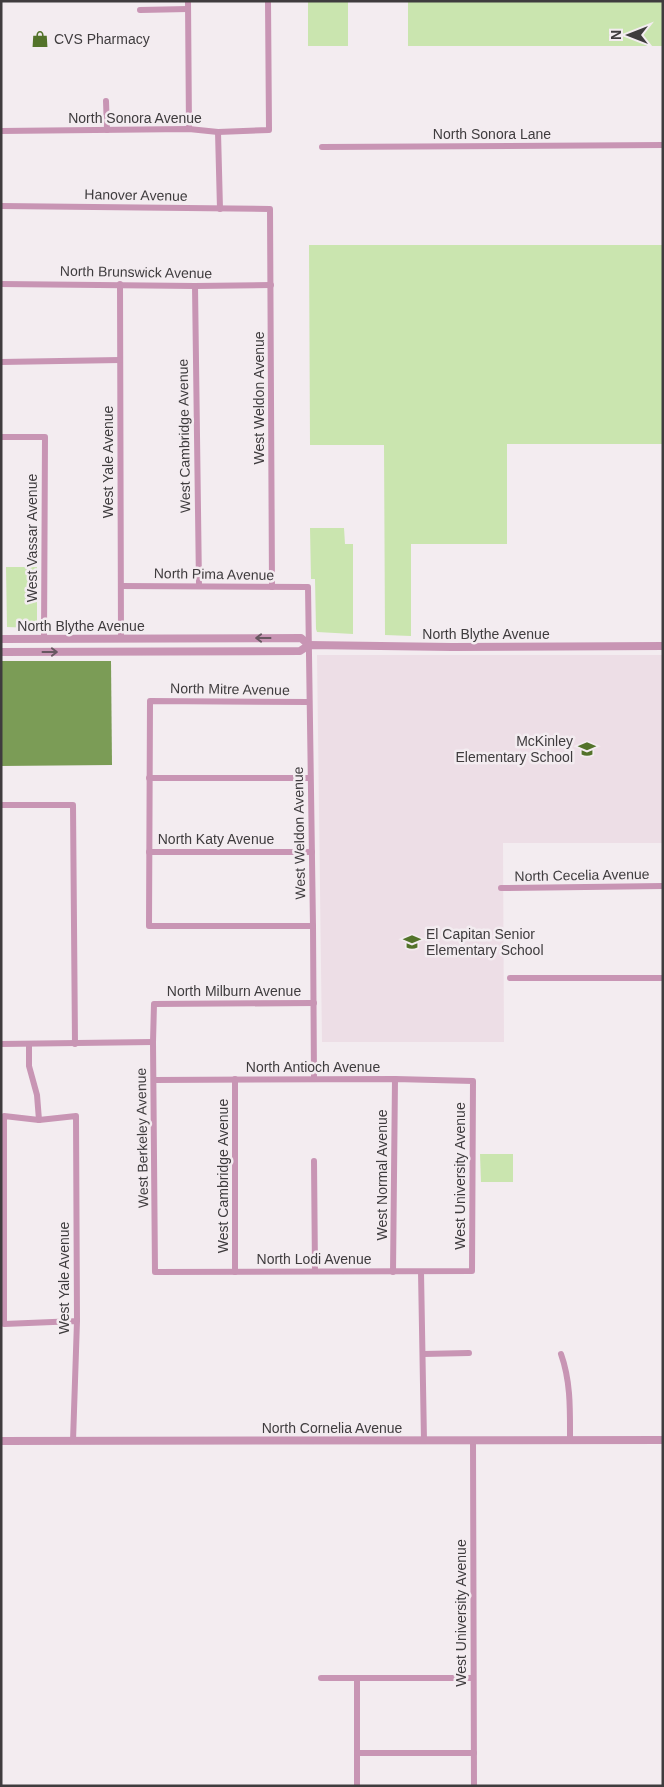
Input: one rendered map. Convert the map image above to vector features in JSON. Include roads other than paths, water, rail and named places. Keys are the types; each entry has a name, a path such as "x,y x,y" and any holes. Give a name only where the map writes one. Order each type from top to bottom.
{"street":[{"name":"North Sonora Avenue","path":"1,131 189,129 218,132 270,130 268,1"},
{"path":"140,10 188,5 189,129"},
{"path":"106,101 107,130"},
{"path":"218,132 220,209"},
{"name":"North Sonora Lane","path":"322,147 663,145"},
{"name":"Hanover Avenue","path":"1,206 270,209"},
{"name":"West Weldon Avenue","path":"270,209 272,587"},
{"name":"North Brunswick Avenue","path":"1,284 271,285"},
{"name":"West Yale Avenue","path":"120,284 121,638"},
{"name":"West Cambridge Avenue","path":"195,286 199,585"},
{"path":"1,362 120,360"},
{"name":"West Vassar Avenue","path":"1,437 45,437 44,639"},
{"name":"North Pima Avenue","path":"121,586 308,587"},
{"name":"West Weldon Avenue","path":"308,587 314,1079"},
{"name":"North Blythe Avenue","path":"1,639 301,638 309,645"},
{"name":"North Blythe Avenue","path":"1,652 300,651 309,645 452,647 663,646"},
{"name":"North Mitre Avenue","path":"149,778 150,701 309,702"},
{"path":"310,778 149,778 149,926 313,926"},
{"path":"1,805 72,806 75,1044"},
{"name":"North Katy Avenue","path":"149,852 312,852"},
{"name":"North Cecelia Avenue","path":"501,888 663,886"},
{"path":"510,978 663,978"},
{"name":"North Milburn Avenue","path":"154,1004 314,1003"},
{"name":"West Berkeley Avenue","path":"154,1004 155,1272"},
{"path":"1,1044 153,1042"},
{"path":"28,1044 29,1066 37,1095 39,1120 4,1116 4,1324 77,1321"},
{"name":"West Cambridge Avenue","path":"235,1079 235,1272"},
{"name":"North Antioch Avenue","path":"154,1080 395,1079 473,1081"},
{"name":"West Normal Avenue","path":"393,1272 395,1079"},
{"name":"West University Avenue","path":"472,1271 473,1081"},
{"name":"West Yale Avenue","path":"39,1120 76,1116 77,1321 73,1441"},
{"path":"314,1161 315,1271"},
{"name":"North Lodi Avenue","path":"155,1272 472,1271"},
{"path":"421,1272 424,1441"},
{"path":"423,1354 469,1353"},
{"path":"561,1354 567,1376 569,1395 570,1440"},
{"name":"North Cornelia Avenue","path":"1,1441 663,1440"},
{"name":"West University Avenue","path":"473,1441 474,1786"},
{"path":"321,1678 474,1678"},
{"path":"358,1678 358,1786"},
{"path":"358,1753 474,1753"}],"place":[{"name":"CVS Pharmacy","path":"40,39"},
{"name":"McKinley Elementary School","path":"587,749"},
{"name":"El Capitan Senior Elementary School","path":"412,942"}]}
